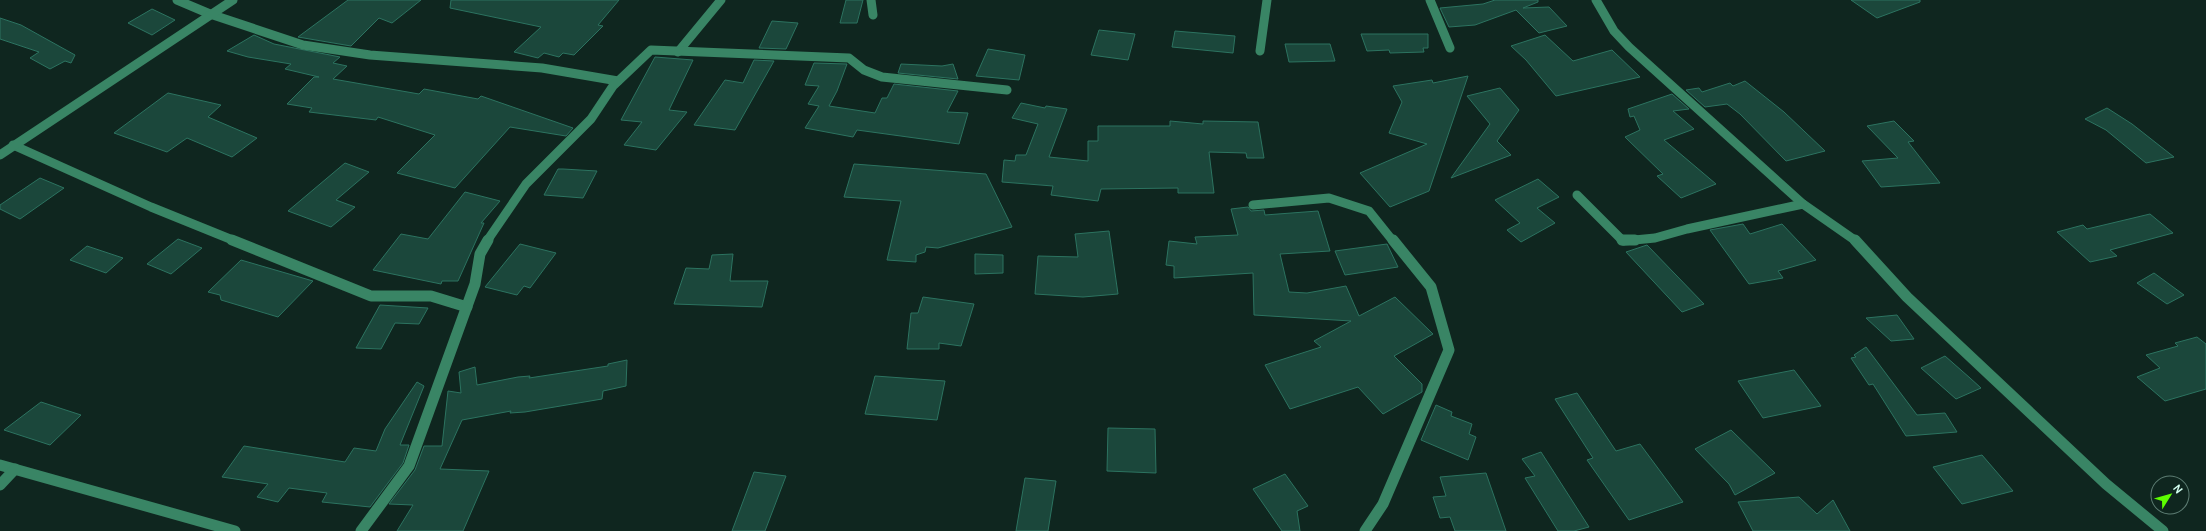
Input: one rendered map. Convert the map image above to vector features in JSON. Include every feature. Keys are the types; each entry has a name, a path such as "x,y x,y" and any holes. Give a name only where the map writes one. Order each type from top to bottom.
{"street":[{"path":"177,0 210,14 303,46 370,56 542,68 618,81"},
{"path":"0,154 233,0"},
{"path":"678,52 721,0"},
{"path":"872,0 873,15"},
{"path":"1260,51 1267,0"},
{"path":"1430,0 1450,48"},
{"path":"1596,0 1614,31 1629,48 1803,204 1854,239 1907,297 2106,484 2163,531"},
{"path":"362,531 409,466 475,284 480,254 488,239 526,184 591,119 618,81 651,50 849,58 864,70 882,77 1007,90"},
{"path":"13,146 151,207 371,296 431,296 467,307"},
{"path":"1576,195 1622,241 1655,238 1686,229 1803,204"},
{"path":"1253,205 1329,198 1369,211 1431,287 1449,350 1383,504 1366,531"},
{"path":"0,465 235,531"},
{"path":"0,485 15,470"}],"building":[{"path":"348,0 421,0 392,23 379,18 351,46 298,37"},
{"path":"451,0 619,0 598,25 603,26 574,55 563,53 559,57 544,53 538,58 514,52 541,27 450,8"},
{"path":"846,0 863,0 857,23 840,23"},
{"path":"1495,0 1538,0 1538,2 1523,8 1549,7 1567,26 1539,33 1516,10 1475,25 1449,27 1440,8 1483,4"},
{"path":"1851,0 1920,0 1920,2 1877,18"},
{"path":"152,9 175,20 152,35 128,23"},
{"path":"0,18 21,25 75,55 71,63 65,61 50,69 30,58 39,52 0,39"},
{"path":"772,21 798,23 786,49 759,48"},
{"path":"1099,30 1135,34 1128,60 1091,55"},
{"path":"1175,31 1235,36 1233,53 1172,47"},
{"path":"1361,34 1428,34 1428,48 1423,48 1424,52 1390,53 1389,50 1367,51"},
{"path":"254,35 274,44 340,57 333,63 347,66 333,79 419,94 424,89 478,99 481,96 573,128 566,136 510,127 455,188 397,173 435,135 378,117 376,120 309,112 312,108 287,104 314,77 319,77 285,69 291,64 248,57 227,51"},
{"path":"1545,35 1573,61 1612,50 1640,77 1556,96 1526,60 1511,46"},
{"path":"1285,44 1330,44 1335,61 1289,62"},
{"path":"988,49 1025,55 1019,80 976,76"},
{"path":"655,57 693,60 669,110 687,112 656,150 624,145 642,122 621,120"},
{"path":"754,60 774,61 735,130 694,125 725,80 743,83"},
{"path":"814,63 847,64 837,91 829,106 875,113 882,98 887,98 894,84 958,91 947,112 968,113 959,144 857,130 853,137 805,128 819,106 808,104 819,86 805,85"},
{"path":"901,64 942,66 953,64 958,79 898,73"},
{"path":"1468,76 1429,191 1390,207 1360,173 1427,144 1389,133 1402,102 1393,86 1432,80 1433,83"},
{"path":"1745,81 1784,112 1825,151 1786,161 1740,114 1727,104 1705,107 1686,90 1699,88 1702,92 1730,83 1733,86"},
{"path":"1500,88 1519,110 1497,141 1511,155 1451,178 1490,124 1467,96"},
{"path":"168,93 221,105 208,117 257,138 232,157 187,138 167,152 114,133"},
{"path":"1672,94 1689,109 1673,111 1694,129 1664,140 1716,184 1681,198 1657,176 1663,174 1625,137 1640,130 1634,116 1630,117 1628,109"},
{"path":"1021,103 1045,108 1046,106 1067,109 1049,157 1088,161 1088,141 1098,141 1098,126 1170,126 1170,121 1203,124 1203,121 1258,122 1264,158 1247,158 1246,153 1209,152 1214,193 1178,193 1178,188 1101,189 1098,201 1051,195 1053,186 1002,182 1004,160 1015,161 1016,155 1026,155 1038,124 1012,118"},
{"path":"2107,108 2132,124 2174,157 2146,163 2106,130 2085,119"},
{"path":"1894,121 1914,141 1908,142 1940,183 1881,187 1862,161 1898,158 1867,126"},
{"path":"345,163 369,172 336,200 355,207 331,227 288,211"},
{"path":"854,164 986,174 1012,227 938,248 926,247 925,252 916,255 916,262 887,260 901,201 844,197"},
{"path":"558,169 597,171 583,198 544,195"},
{"path":"40,178 64,188 20,219 0,209 0,205"},
{"path":"1538,179 1559,197 1537,208 1555,223 1521,242 1507,230 1520,223 1495,200"},
{"path":"465,192 500,201 481,223 484,223 458,281 442,281 441,284 373,270 401,234 428,239"},
{"path":"1248,207 1251,211 1264,210 1265,215 1318,211 1330,251 1280,254 1289,292 1307,293 1346,286 1359,316 1395,297 1433,334 1394,356 1422,384 1422,392 1383,414 1358,387 1290,409 1265,365 1321,347 1314,341 1351,321 1254,315 1253,273 1174,278 1174,266 1166,265 1169,241 1197,244 1195,237 1238,235 1231,209"},
{"path":"2150,214 2173,233 2110,250 2117,256 2090,262 2057,232 2083,225 2087,229"},
{"path":"1743,224 1750,234 1782,224 1816,260 1778,271 1783,278 1749,284 1710,230"},
{"path":"1109,231 1118,294 1083,297 1035,294 1038,256 1078,257 1075,234"},
{"path":"178,239 202,248 171,274 147,264"},
{"path":"520,244 556,253 530,288 524,286 517,295 485,287"},
{"path":"1387,244 1398,267 1345,275 1335,251"},
{"path":"1647,245 1704,304 1682,312 1626,252"},
{"path":"87,246 123,258 106,273 70,260"},
{"path":"733,254 730,281 768,281 762,307 674,304 686,268 709,269 712,255"},
{"path":"975,254 1003,255 1003,273 975,274"},
{"path":"241,260 313,281 278,317 221,300 220,295 208,292"},
{"path":"2154,273 2184,295 2167,304 2137,283"},
{"path":"923,297 974,304 961,346 939,343 939,349 907,349 911,313 918,313"},
{"path":"380,305 428,308 419,324 395,323 381,349 356,348"},
{"path":"1897,315 1914,339 1891,341 1866,318"},
{"path":"2197,337 2206,344 2206,389 2165,401 2137,377 2160,368 2146,355 2178,346 2175,343"},
{"path":"1866,347 1917,415 1945,413 1957,432 1906,436 1873,384 1869,385 1851,358 1856,357 1854,355"},
{"path":"1945,356 1981,388 1956,399 1921,368"},
{"path":"627,360 626,386 603,391 602,399 525,412 510,413 511,411 462,420 440,469 489,471 463,531 397,531 413,505 389,504 415,470 424,446 442,446 448,391 461,393 459,372 475,367 477,385 518,377 530,376 529,378 608,366 608,364"},
{"path":"1794,370 1821,406 1763,418 1738,381"},
{"path":"875,376 945,381 937,420 865,414"},
{"path":"417,382 424,386 400,445 409,445 403,463 370,507 322,502 327,493 289,488 278,502 257,497 268,484 222,477 244,446 345,462 354,448 376,451 385,429"},
{"path":"1577,393 1616,451 1640,444 1683,502 1629,520 1587,460 1593,458 1555,399"},
{"path":"41,402 81,415 50,445 4,430"},
{"path":"1436,405 1452,412 1451,416 1472,424 1469,434 1476,437 1468,460 1421,440"},
{"path":"1108,428 1155,429 1156,473 1107,471"},
{"path":"1731,430 1775,473 1735,495 1729,484 1695,449"},
{"path":"1541,452 1589,527 1574,531 1558,531 1525,478 1535,476 1522,459"},
{"path":"1982,455 2013,491 1962,504 1933,467"},
{"path":"754,472 786,476 765,531 732,531"},
{"path":"1486,473 1506,531 1455,531 1450,517 1440,518 1433,497 1446,496 1440,477"},
{"path":"1285,474 1308,506 1297,511 1300,531 1282,531 1253,489"},
{"path":"1025,478 1056,481 1048,531 1016,531"},
{"path":"1799,497 1817,514 1833,500 1850,531 1753,531 1738,502"}]}
